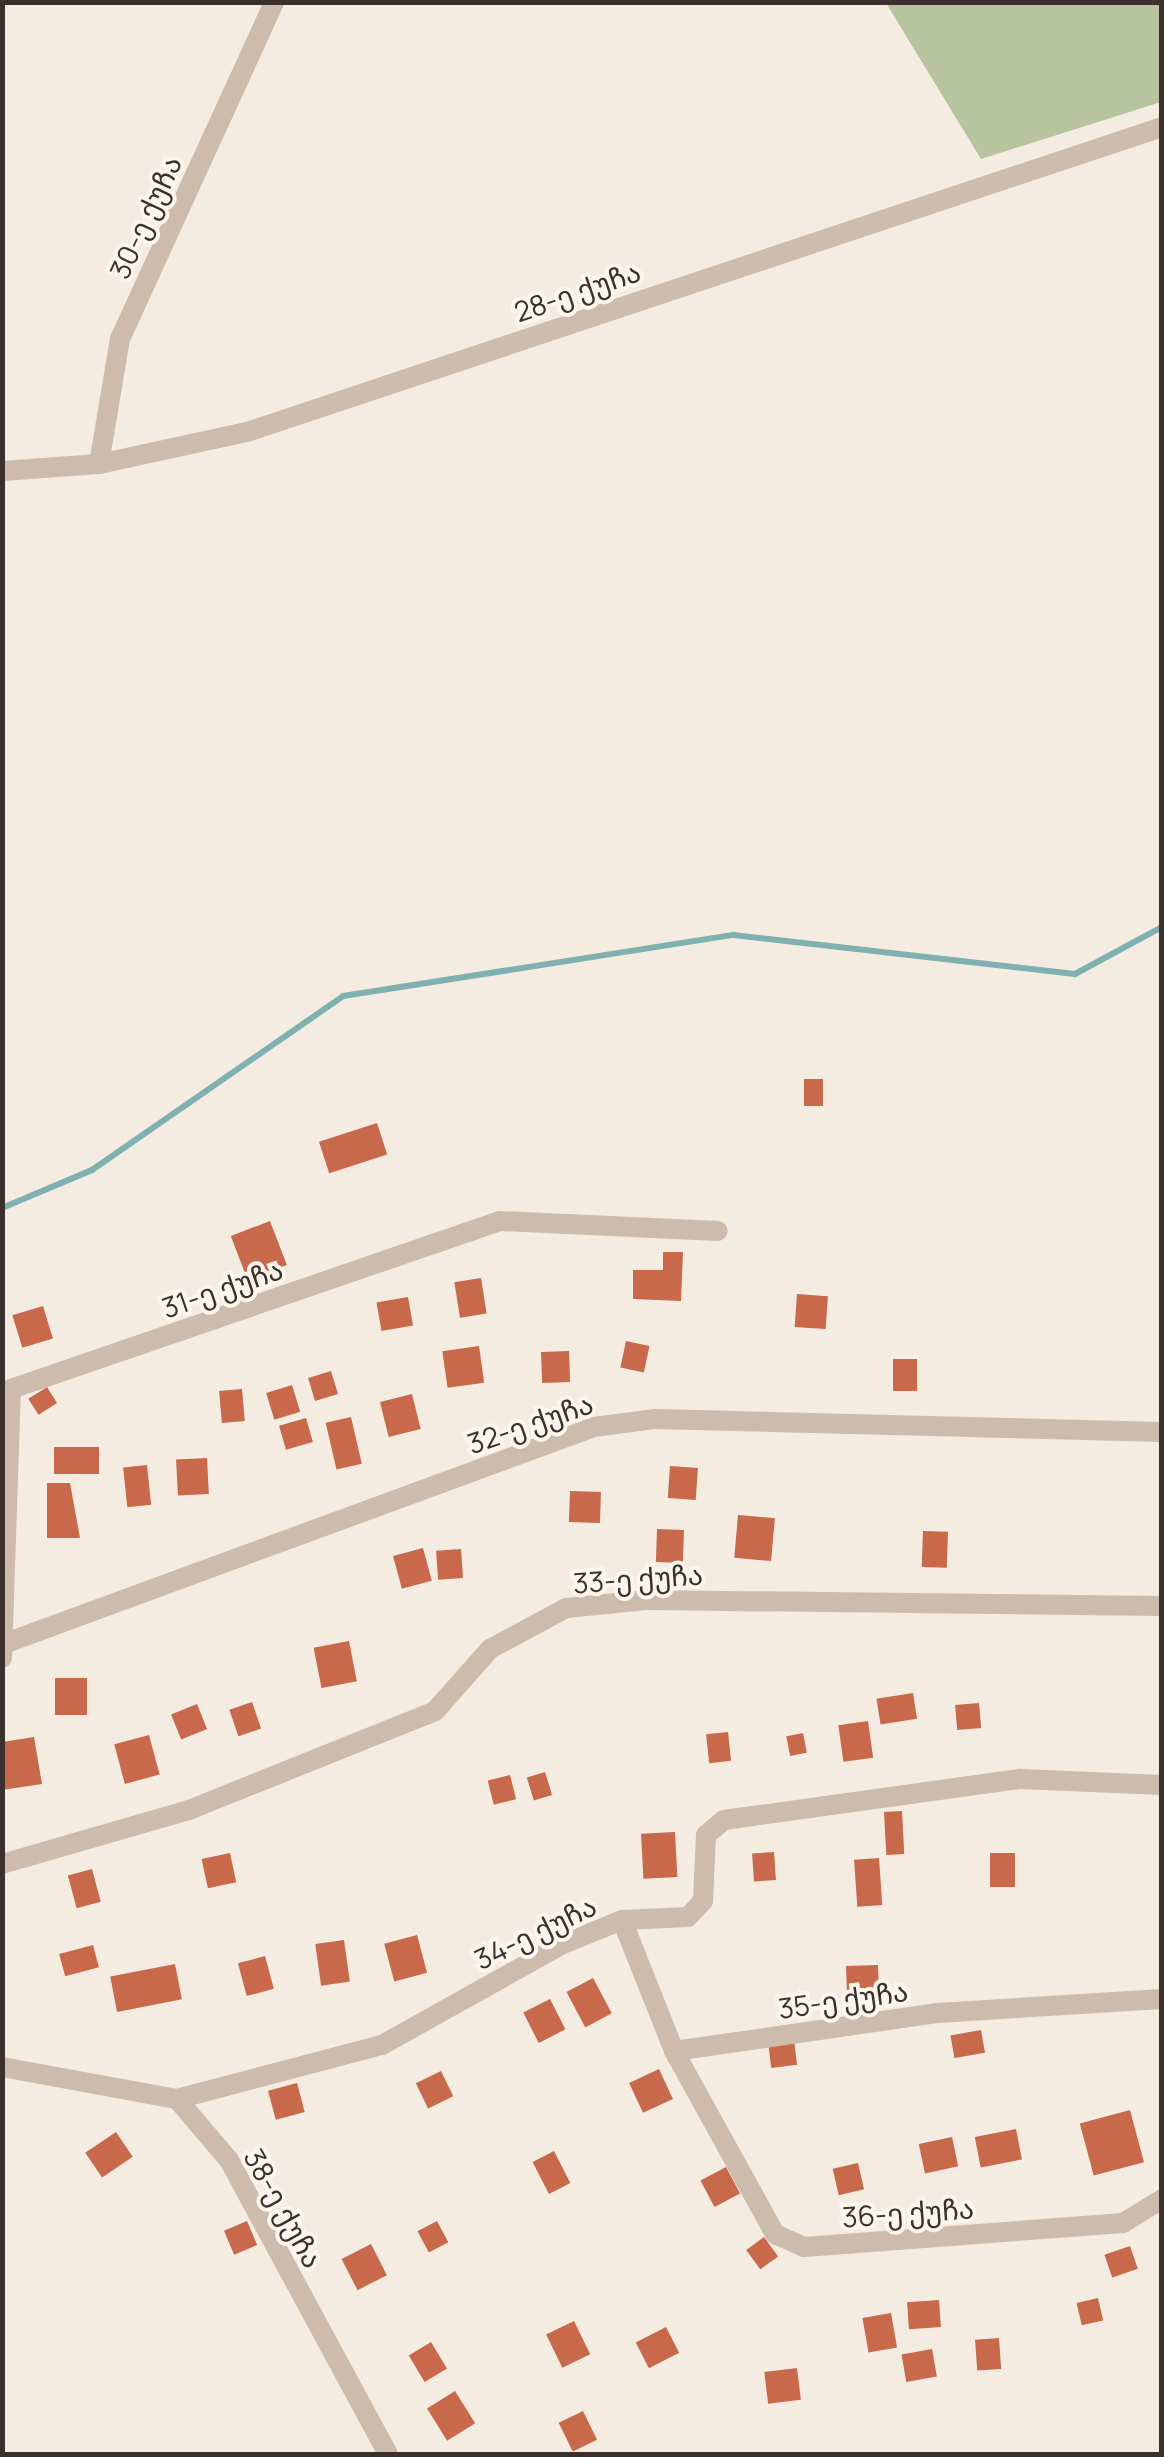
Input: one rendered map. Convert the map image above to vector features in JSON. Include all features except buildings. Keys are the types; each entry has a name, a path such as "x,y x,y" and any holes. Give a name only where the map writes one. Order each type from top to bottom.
{"street":[{"name":"30-ე ქუჩა","path":"98,464 120,339 274,2"},
{"name":"28-ე ქუჩა","path":"2,470 98,464 247,432 1162,126"},
{"name":"31-ე ქუჩა","path":"4,1650 11,1389 500,1221 718,1230"},
{"name":"32-ე ქუჩა","path":"4,1650 594,1427 654,1418 1162,1432"},
{"name":"33-ე ქუჩა","path":"2,1864 189,1810 435,1711 490,1648 566,1608 646,1600 1162,1606"},
{"name":"34-ე ქუჩა","path":"176,2098 382,2045 563,1944 622,1920 688,1917 702,1901 706,1836 724,1820 1021,1780 1162,1785"},
{"path":"622,1920 674,2051"},
{"name":"35-ე ქუჩა","path":"674,2051 938,2014 1162,1999"},
{"name":"36-ე ქუჩა","path":"674,2051 712,2131 775,2234 804,2247 1123,2223 1162,2199"},
{"path":"2,2067 176,2098"},
{"name":"38-ე ქუჩა","path":"176,2098 229,2160 388,2454"}],"green space":[{"path":"886,3 1161,3 1161,102 981,159"}],"waterway":[{"path":"2,1208 92,1170 343,996 733,935 1075,974 1162,927"}]}
